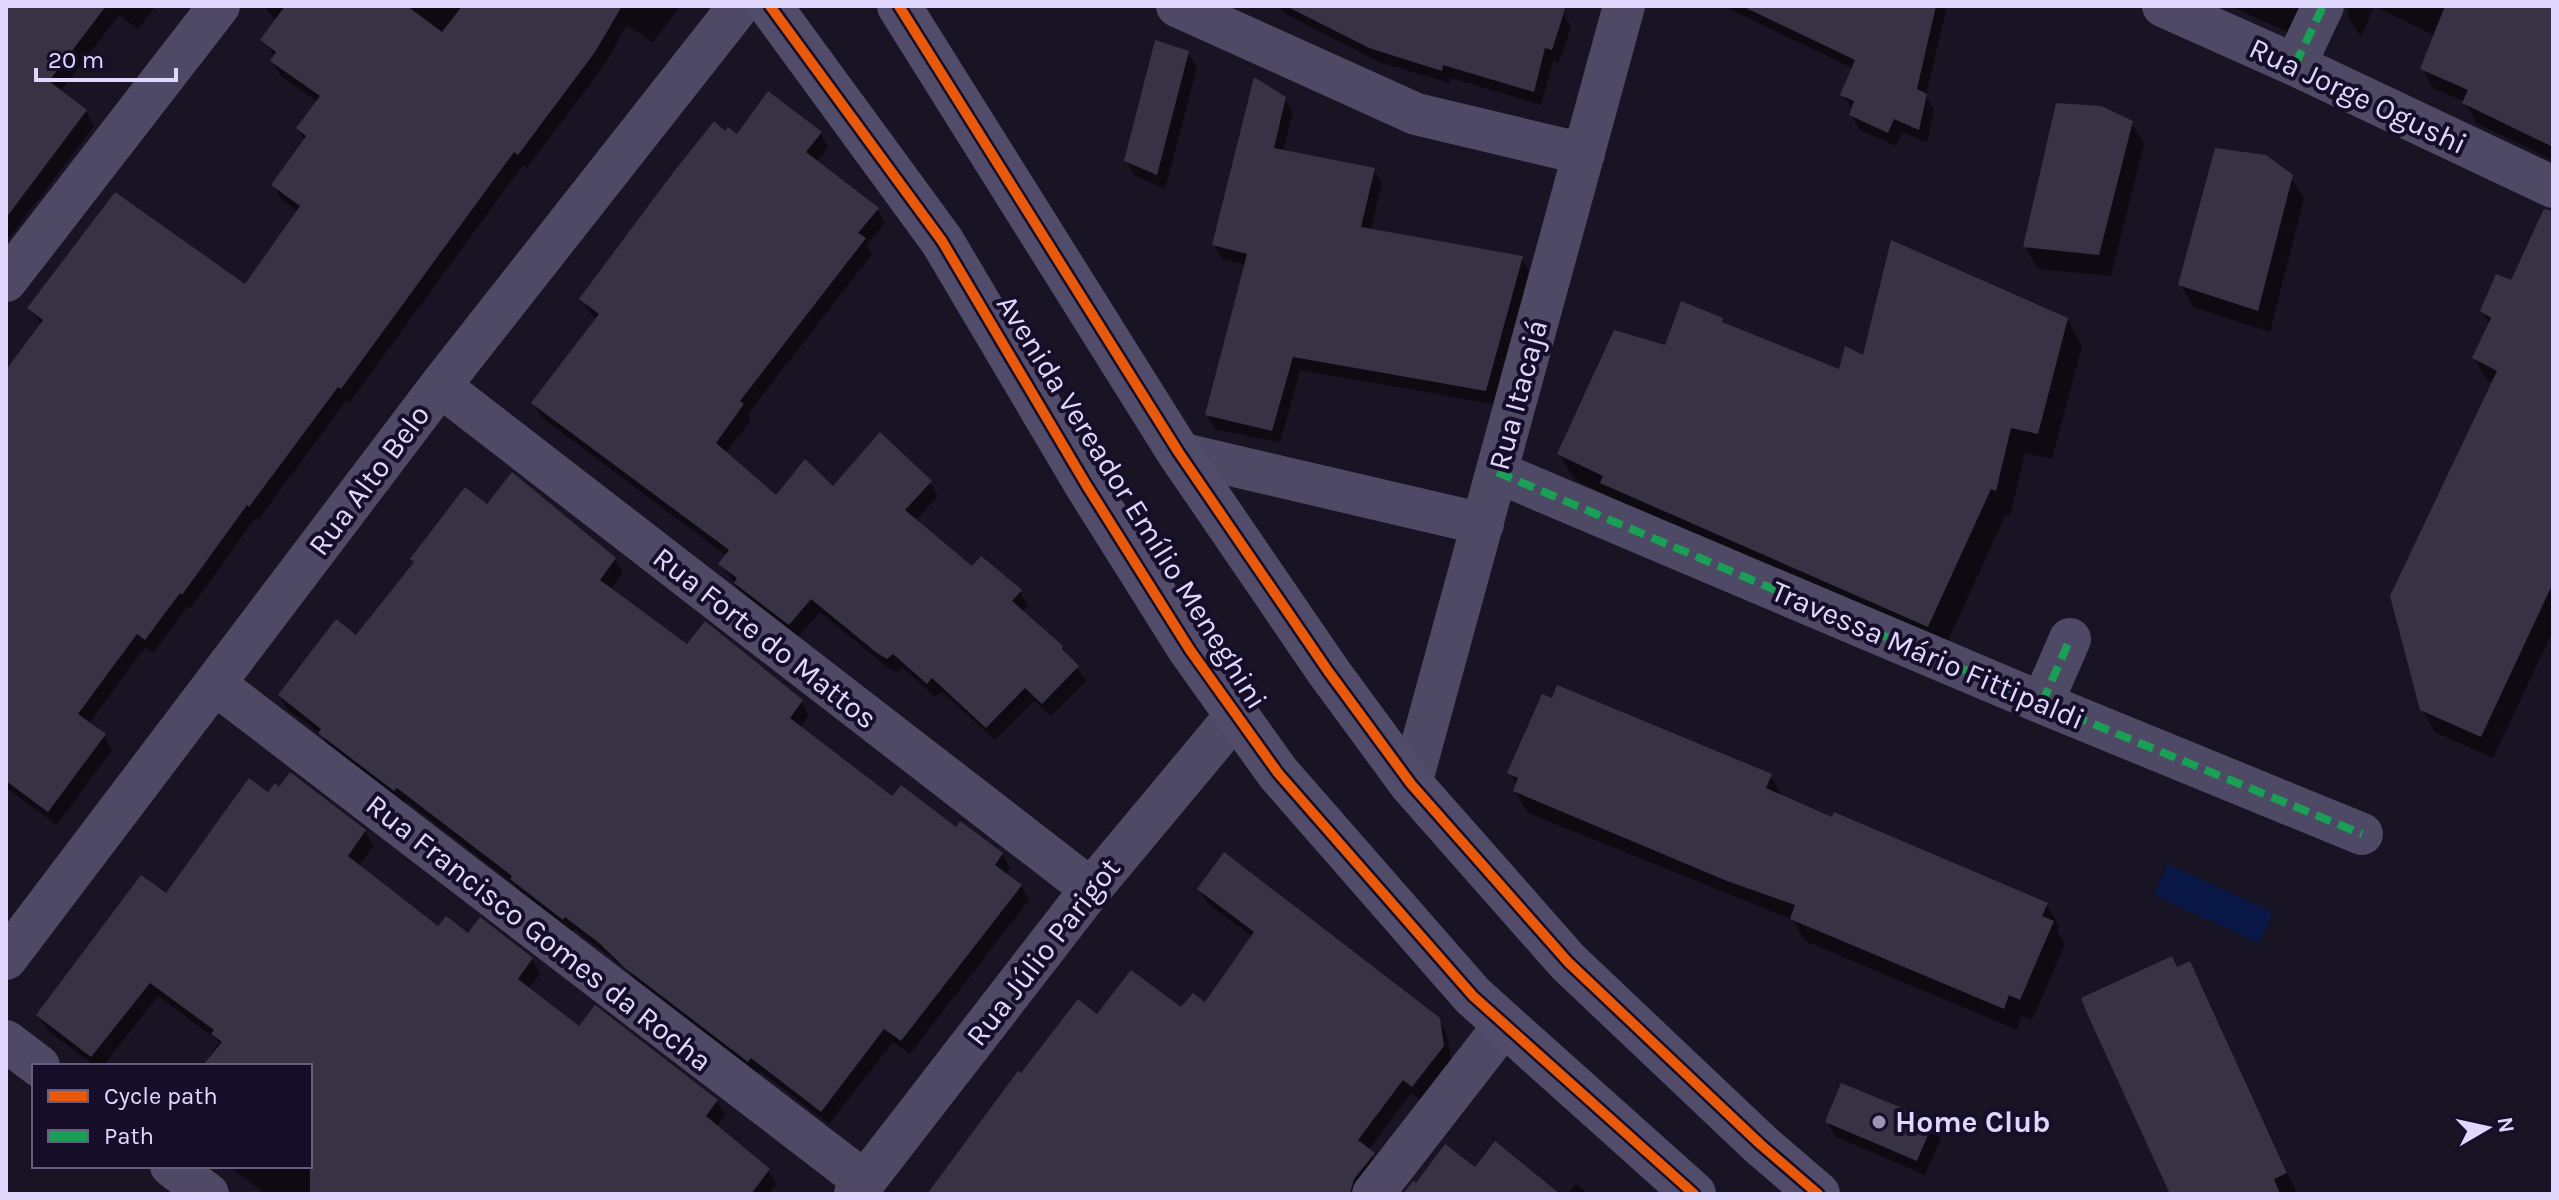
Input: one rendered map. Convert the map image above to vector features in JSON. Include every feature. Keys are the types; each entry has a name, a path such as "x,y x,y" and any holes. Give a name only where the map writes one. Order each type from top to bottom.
{"main road":[{"name":"Avenida Vereador Emílio Meneghini","path":"770,6 942,241 1087,486 1190,650 1278,773 1473,996 1694,1194"},
{"path":"899,6 1179,453 1319,659 1411,784 1568,962 1760,1144 1818,1194"}],"street":[{"path":"6,281 219,6"},
{"name":"Rua Alto Belo","path":"6,959 440,386 739,6"},
{"path":"1177,6 1416,114 1584,154"},
{"name":"Rua Itacajá","path":"1411,784 1624,6"},
{"name":"Rua Jorge Ogushi","path":"2163,6 2553,187"},
{"path":"2295,65 2323,6"},
{"name":"Rua Forte do Mattos","path":"440,386 1091,889"},
{"path":"1179,453 1483,524"},
{"name":"Travessa Mário Fittipaldi","path":"1497,472 2042,703 2362,834"},
{"path":"2042,703 2070,639"},
{"name":"Rua Francisco Gomes da Rocha","path":"215,684 859,1188"},
{"name":"Rua Júlio Parigot","path":"859,1188 1091,889 1236,715"},
{"path":"1373,1194 1505,1024"},
{"path":"6,1041 36,1064"},
{"path":"174,1168 208,1194"}],"water":[{"path":"2168,864 2273,912 2259,943 2154,895"}],"building":[{"path":"6,6 106,6 49,81 87,110 6,218"},
{"path":"285,6 407,6 442,32 462,6 622,6 595,52 518,155 514,152 341,389 338,387 182,595 180,593 145,640 137,634 78,714 106,734 48,812 6,781 6,370 43,320 27,308 115,192 245,284 300,206 271,185 306,136 296,128 320,96 270,61 276,52 260,40"},
{"path":"1286,6 1566,6 1552,50 1545,48 1534,92 1443,65 1442,71 1369,48"},
{"path":"1742,6 1936,6 1917,89 1927,94 1919,130 1894,119 1888,133 1849,115 1854,101 1840,95 1855,60"},
{"path":"2445,6 2553,6 2553,147 2462,103 2468,90 2420,69"},
{"path":"1155,40 1189,51 1157,175 1124,161"},
{"path":"1254,77 1286,97 1274,148 1375,168 1361,227 1523,256 1486,391 1293,357 1272,431 1205,415 1247,254 1212,245"},
{"path":"768,91 822,132 806,152 879,208 858,233 866,238 740,401 744,404 716,443 776,495 805,459 833,486 880,432 932,481 905,510 972,566 981,556 1022,590 1012,601 1063,646 1062,649 1079,666 1042,704 1025,688 986,728 932,678 927,684 893,654 887,659 877,653 811,599 789,625 734,583 737,578 718,564 729,550 531,403 599,314 579,299 669,178 714,121 725,131 728,127 737,134"},
{"path":"2056,103 2101,106 2133,121 2099,255 2023,247"},
{"path":"2215,148 2266,155 2293,175 2258,311 2178,285"},
{"path":"2544,209 2553,211 2553,583 2481,737 2420,710 2390,596 2497,371 2472,358 2491,318 2480,311 2496,274 2511,280"},
{"path":"1891,240 2068,318 2038,434 2011,428 1996,491 1991,489 1928,627 1600,483 1603,476 1557,454 1614,330 1665,345 1681,301 1723,318 1722,322 1839,369 1845,346 1863,355"},
{"path":"512,472 616,558 600,580 687,644 705,621 803,700 790,718 892,796 901,785 956,827 960,821 1003,853 995,865 1022,885 901,1041 884,1029 821,1112 751,1058 748,1062 397,788 394,791 318,733 321,729 278,695 336,619 356,635 414,562 410,559 465,487 487,504"},
{"path":"1557,685 1772,774 1766,788 1832,817 1834,812 2048,903 2042,916 2054,921 2020,1000 2009,995 2004,1009 1790,919 1795,905 1727,881 1513,791 1518,778 1507,773 1542,694 1552,698"},
{"path":"290,772 366,830 348,856 438,926 446,916 468,933 480,917 533,958 518,979 579,1026 595,1005 718,1100 706,1116 770,1169 751,1194 310,1194 312,1064 204,1064 222,1042 211,1034 214,1030 150,983 91,1057 36,1015 141,875 166,893 249,778 268,792 275,783 279,787"},
{"path":"1224,852 1440,1018 1444,1046 1412,1087 1403,1080 1358,1140 1375,1153 1354,1179 1350,1194 927,1194 1018,1071 1021,1073 1078,999 1097,1014 1131,970 1181,1007 1193,993 1205,1002 1254,932 1197,889"},
{"path":"2172,956 2177,967 2190,961 2287,1173 2274,1179 2280,1194 2170,1194 2090,1020 2081,998"},
{"name":"Home Club","path":"1841,1083 1934,1121 1917,1161 1825,1122"},
{"path":"1495,1141 1560,1194 1403,1194 1413,1181 1416,1183 1445,1144 1475,1167"}],"marked path":[{"path":"2295,65 2323,6"},
{"path":"1497,472 2042,703 2362,834"},
{"path":"2042,703 2070,639"}],"cycle path":[{"path":"770,6 942,241 1087,486 1190,650 1278,773 1473,996 1694,1194"},
{"path":"899,6 1179,453 1328,671 1411,784 1568,962 1760,1144 1818,1194"}],"place":[{"name":"Home Club","path":"1879,1122"}]}
